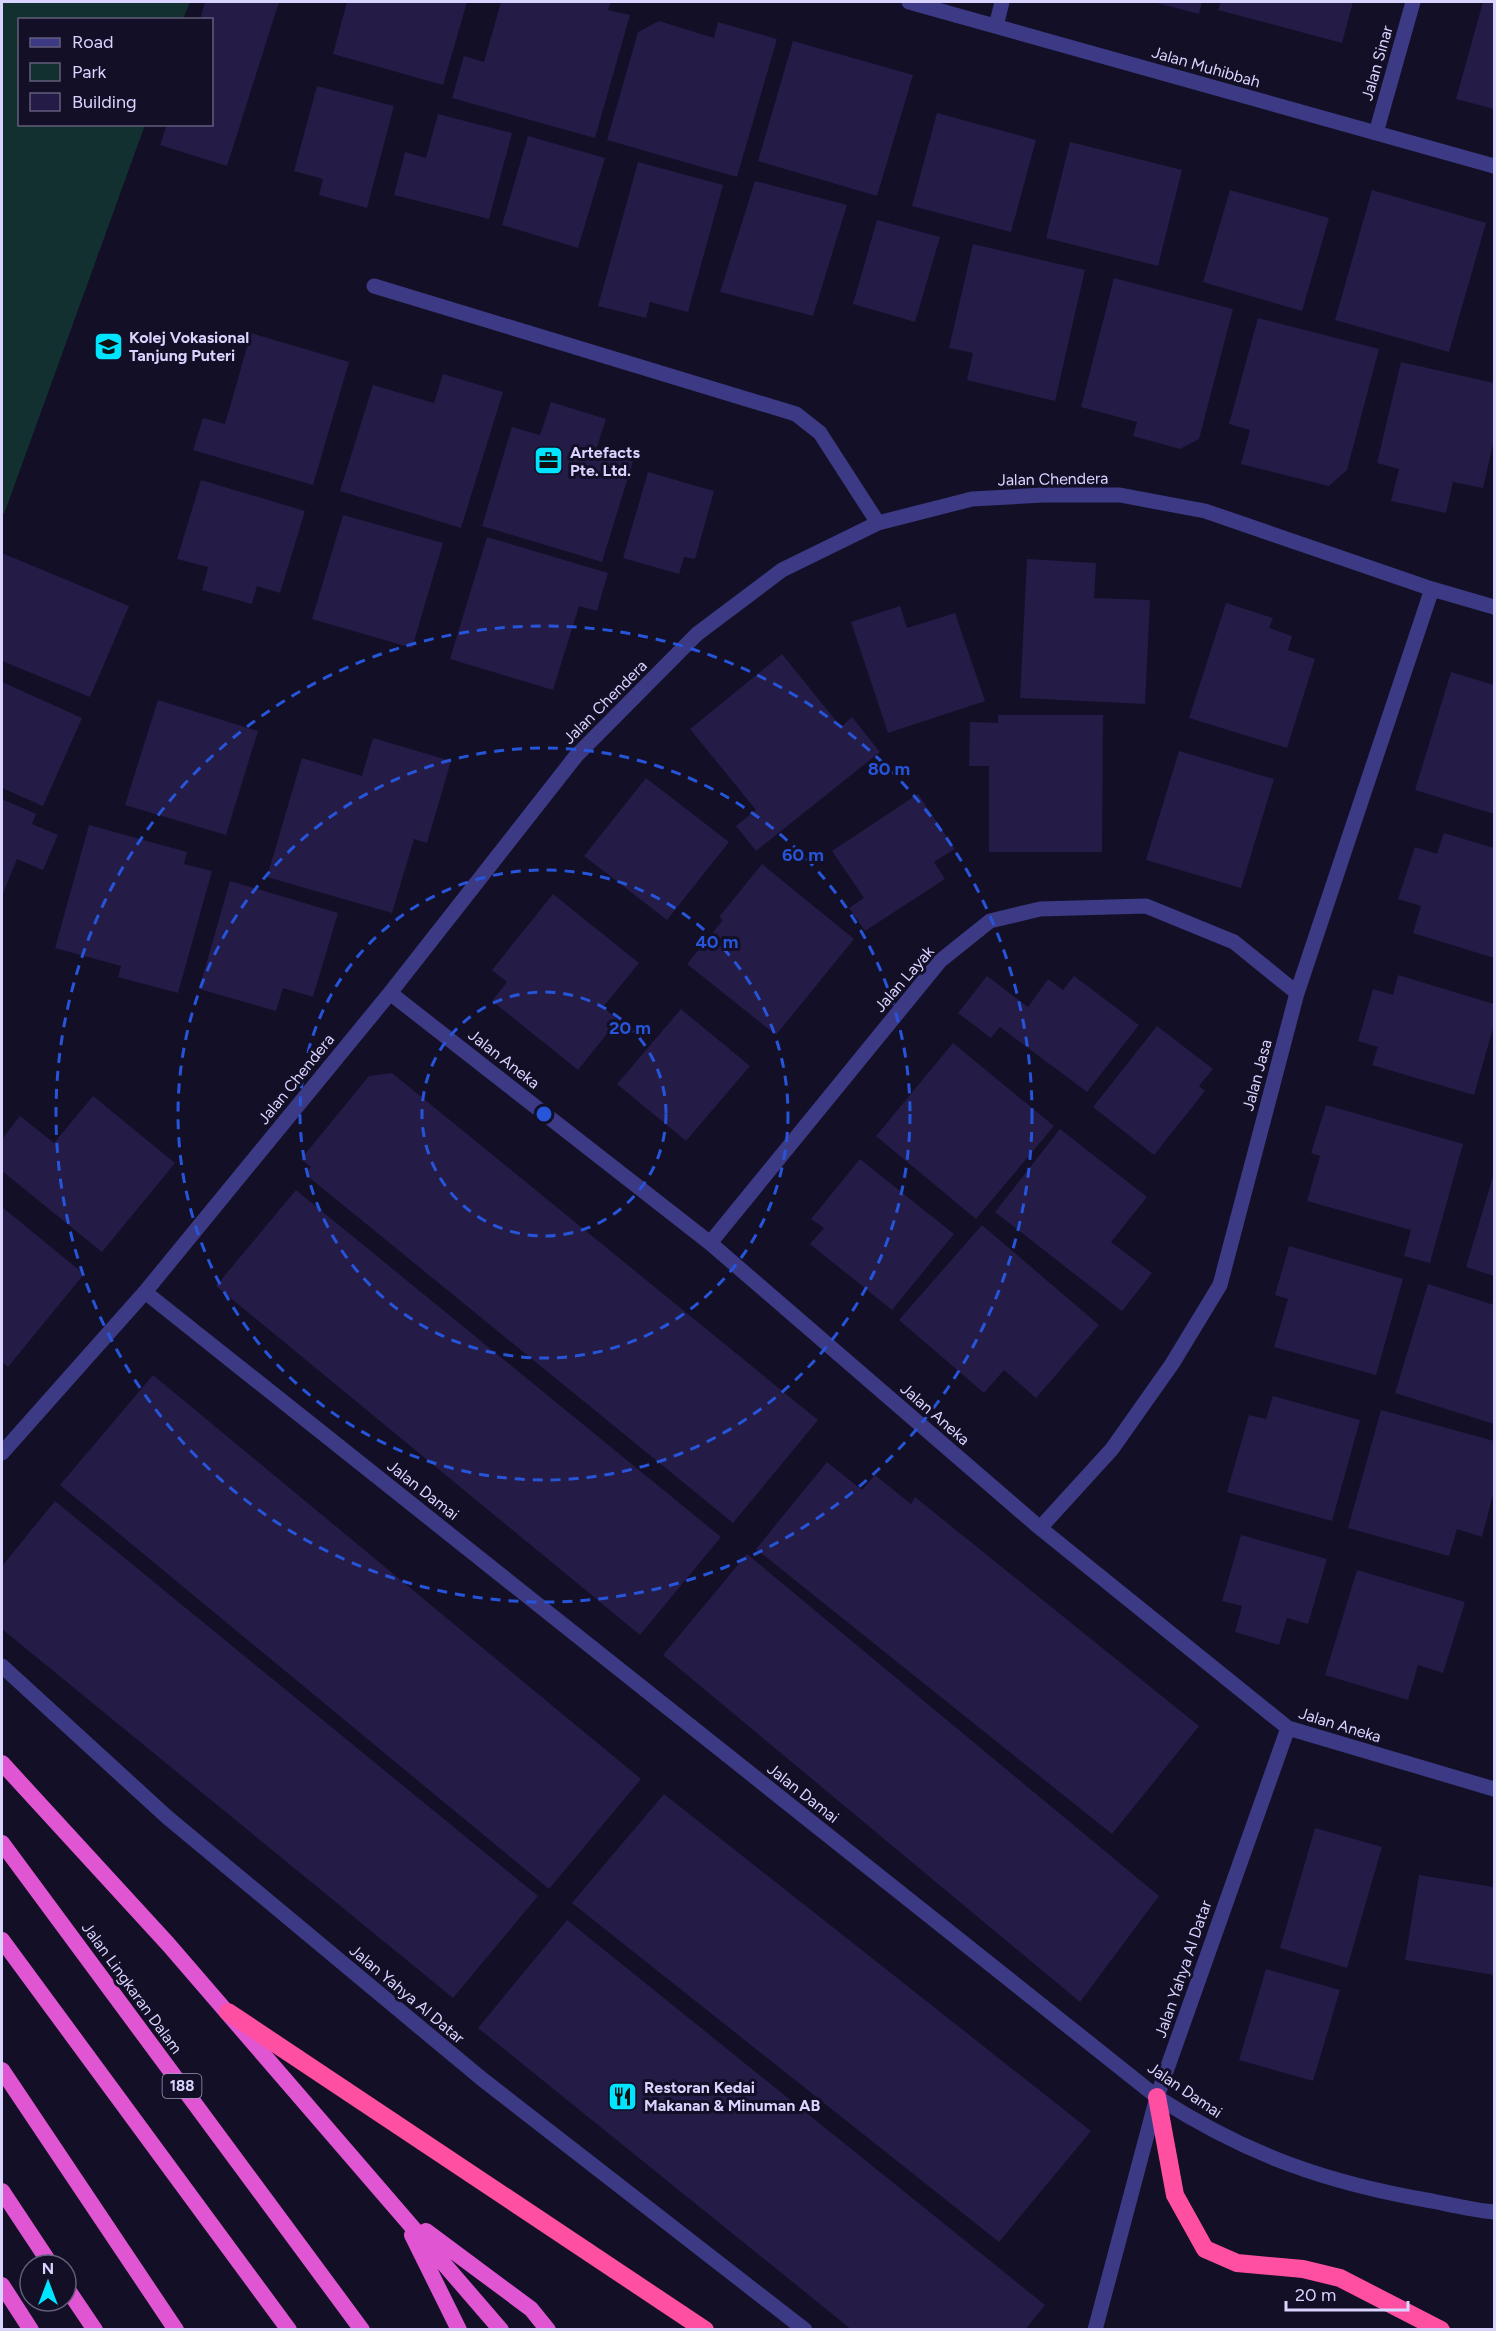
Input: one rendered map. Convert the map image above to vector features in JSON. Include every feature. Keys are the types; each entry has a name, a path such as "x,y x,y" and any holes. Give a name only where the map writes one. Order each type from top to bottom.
{"highway":[{"path":"2,1763 228,2012 501,2330"},
{"name":"Jalan Lingkaran Dalam","path":"2,1843 362,2330"},
{"path":"2,1940 289,2330"},
{"path":"228,2012 705,2330"},
{"path":"2,2070 176,2330"},
{"path":"1157,2097 1176,2195 1205,2249 1237,2263 1302,2269 1340,2278 1441,2330"},
{"path":"2,2192 43,2253"},
{"path":"401,2213 459,2330"},
{"path":"401,2213 531,2309 548,2330"},
{"path":"2,2285 31,2330"},
{"path":"78,2305 95,2330"}],"street":[{"name":"Jalan Muhibbah","path":"909,2 1494,166"},
{"path":"996,26 1002,2"},
{"name":"Jalan Sinar","path":"1376,134 1413,2"},
{"path":"374,286 796,414 820,433 878,523"},
{"name":"Jalan Chendera","path":"2,1453 145,1292 390,993 576,756 697,634 782,570 878,523 972,499 1043,495 1120,495 1205,511 1432,589 1494,607"},
{"name":"Jalan Jasa","path":"1040,1528 1112,1449 1172,1364 1220,1285 1297,993 1432,589"},
{"name":"Jalan Layak","path":"710,1243 940,961 990,921 1040,909 1146,906 1234,942 1297,993"},
{"name":"Jalan Aneka","path":"390,993 710,1243 1040,1528 1288,1728 1494,1789"},
{"name":"Jalan Damai","path":"145,1292 1157,2097 1206,2128 1296,2169 1377,2192 1494,2212"},
{"name":"Jalan Yahya Al Datar","path":"2,1666 167,1817 482,2079 806,2330"},
{"name":"Jalan Yahya Al Datar","path":"1095,2330 1157,2097 1288,1728"}],"green space":[{"path":"2,2 190,2 183,18 18,18 18,126 145,126 4,514 2,513"}],"building":[{"path":"205,2 279,2 227,166 160,145 166,126 213,126 213,18 201,18"},
{"path":"347,2 467,2 443,85 333,54"},
{"path":"501,2 611,2 608,10 630,15 595,138 452,98 464,56 484,62"},
{"path":"1153,2 1202,2 1199,14"},
{"path":"1221,2 1353,2 1342,43 1218,10"},
{"path":"1483,2 1494,2 1494,109 1456,99"},
{"path":"659,21 714,38 718,22 777,39 737,177 607,140 638,32"},
{"path":"793,41 913,75 877,196 758,161"},
{"path":"317,86 394,106 367,208 319,195 323,179 294,171"},
{"path":"937,113 1036,140 1011,232 912,206"},
{"path":"438,114 512,133 489,219 394,195 405,152 426,158"},
{"path":"528,136 605,158 578,248 502,225"},
{"path":"1070,142 1182,170 1158,266 1046,238"},
{"path":"638,162 723,185 688,312 650,302 646,318 598,306"},
{"path":"755,181 847,205 813,316 720,292"},
{"path":"1230,190 1329,218 1302,311 1203,282"},
{"path":"1372,190 1486,223 1449,352 1335,320"},
{"path":"877,220 940,237 915,322 853,304"},
{"path":"973,244 1085,270 1055,401 967,380 973,353 949,348"},
{"path":"1114,278 1233,309 1199,439 1180,449 1133,436 1137,422 1081,407"},
{"path":"1258,318 1379,349 1347,470 1329,486 1241,464 1250,430 1229,424"},
{"path":"251,333 349,362 313,485 193,450 203,418 225,424"},
{"path":"1401,362 1494,383 1494,440 1483,488 1453,482 1446,513 1391,501 1399,469 1377,463"},
{"path":"443,374 503,392 461,528 340,491 373,385 434,403"},
{"path":"551,402 606,419 596,450 633,461 602,562 482,526 512,427 540,435"},
{"path":"648,472 714,491 695,559 684,557 679,574 623,558"},
{"path":"201,480 305,511 280,593 257,586 252,604 202,590 208,567 177,559"},
{"path":"343,515 443,543 412,648 312,619"},
{"path":"487,537 608,573 597,611 579,606 553,690 450,659"},
{"path":"2,553 129,606 90,697 2,661"},
{"path":"1027,559 1096,563 1094,598 1150,600 1145,704 1020,698"},
{"path":"1226,603 1273,618 1269,628 1292,636 1288,650 1315,659 1287,748 1189,718"},
{"path":"900,606 907,628 955,613 985,701 888,733 851,622"},
{"path":"782,654 841,727 852,717 880,752 756,851 736,826 756,810 690,729"},
{"path":"1451,672 1494,685 1494,814 1415,790"},
{"path":"2,682 82,718 43,806 2,788"},
{"path":"158,700 258,731 226,835 125,805"},
{"path":"998,715 1103,715 1102,852 989,852 989,766 969,766 970,722 998,723"},
{"path":"373,738 451,761 427,843 414,839 392,913 267,877 302,758 362,776"},
{"path":"1179,751 1274,779 1241,888 1146,860"},
{"path":"646,778 729,842 667,920 584,856"},
{"path":"918,794 955,849 934,862 945,879 865,931 849,908 864,898 832,851"},
{"path":"2,799 36,814 32,824 58,835 43,870 17,859 2,896"},
{"path":"89,825 187,852 184,864 212,871 178,993 118,977 121,966 55,948"},
{"path":"1444,833 1494,848 1494,958 1413,933 1421,906 1398,899 1415,847 1437,854"},
{"path":"762,864 854,939 776,1035 687,964 723,920 719,917"},
{"path":"230,881 338,913 313,997 283,988 276,1011 199,989"},
{"path":"553,894 639,963 603,1007 618,1020 578,1070 492,1001 507,982 492,970"},
{"path":"1398,975 1494,1004 1494,1025 1474,1095 1372,1065 1378,1047 1358,1041 1373,989 1393,995"},
{"path":"987,976 1028,1007 1048,979 1063,990 1074,976 1139,1025 1087,1092 1000,1027 991,1038 958,1013"},
{"path":"681,1009 750,1066 686,1141 617,1084"},
{"path":"1157,1026 1213,1069 1199,1086 1205,1091 1154,1155 1093,1107"},
{"path":"953,1043 1054,1126 976,1219 876,1136"},
{"path":"392,1073 818,1420 733,1523 305,1174 311,1167 301,1159 369,1076"},
{"path":"93,1096 175,1163 102,1252 2,1171 2,1139 20,1116 54,1143"},
{"path":"1326,1105 1463,1144 1430,1263 1404,1256 1411,1230 1307,1201 1320,1156 1311,1153"},
{"path":"1060,1129 1147,1197 1111,1242 1152,1273 1122,1311 995,1212"},
{"path":"860,1159 954,1234 892,1310 810,1244 824,1228 811,1219"},
{"path":"1494,1173 1494,1276 1466,1267"},
{"path":"296,1190 721,1537 640,1635 216,1286"},
{"path":"2,1207 84,1274 8,1367 2,1362"},
{"path":"982,1225 1099,1325 1036,1398 1004,1370 984,1393 899,1320"},
{"path":"1289,1246 1403,1279 1376,1375 1274,1347 1288,1299 1275,1295"},
{"path":"1428,1284 1494,1305 1494,1424 1395,1393"},
{"path":"153,1375 641,1779 549,1889 60,1485"},
{"path":"1273,1396 1360,1420 1332,1521 1227,1492 1249,1415 1266,1419"},
{"path":"1381,1410 1494,1441 1494,1491 1482,1537 1457,1529 1449,1556 1348,1528"},
{"path":"827,1462 862,1490 875,1475 911,1504 915,1497 1199,1726 1112,1834 756,1549"},
{"path":"55,1501 538,1896 453,1998 2,1629 2,1566"},
{"path":"1241,1535 1327,1559 1308,1624 1287,1618 1279,1645 1235,1632 1242,1606 1222,1601"},
{"path":"747,1554 1159,1896 1080,2002 663,1655"},
{"path":"1357,1570 1465,1602 1443,1673 1418,1665 1408,1700 1325,1675"},
{"path":"664,1794 1091,2131 999,2242 572,1903"},
{"path":"1315,1828 1382,1847 1347,1968 1280,1948"},
{"path":"1419,1875 1494,1887 1494,1975 1405,1960"},
{"path":"567,1920 1045,2305 1025,2330 852,2330 478,2028"},
{"path":"1266,1969 1340,1990 1313,2081 1239,2060"}],"place":[{"name":"Kolej Vokasional Tanjung Puteri","path":"108,346"},
{"name":"Artefacts Pte. Ltd.","path":"549,461"},
{"name":"Restoran Kedai Makanan & Minuman AB","path":"623,2096"}]}
